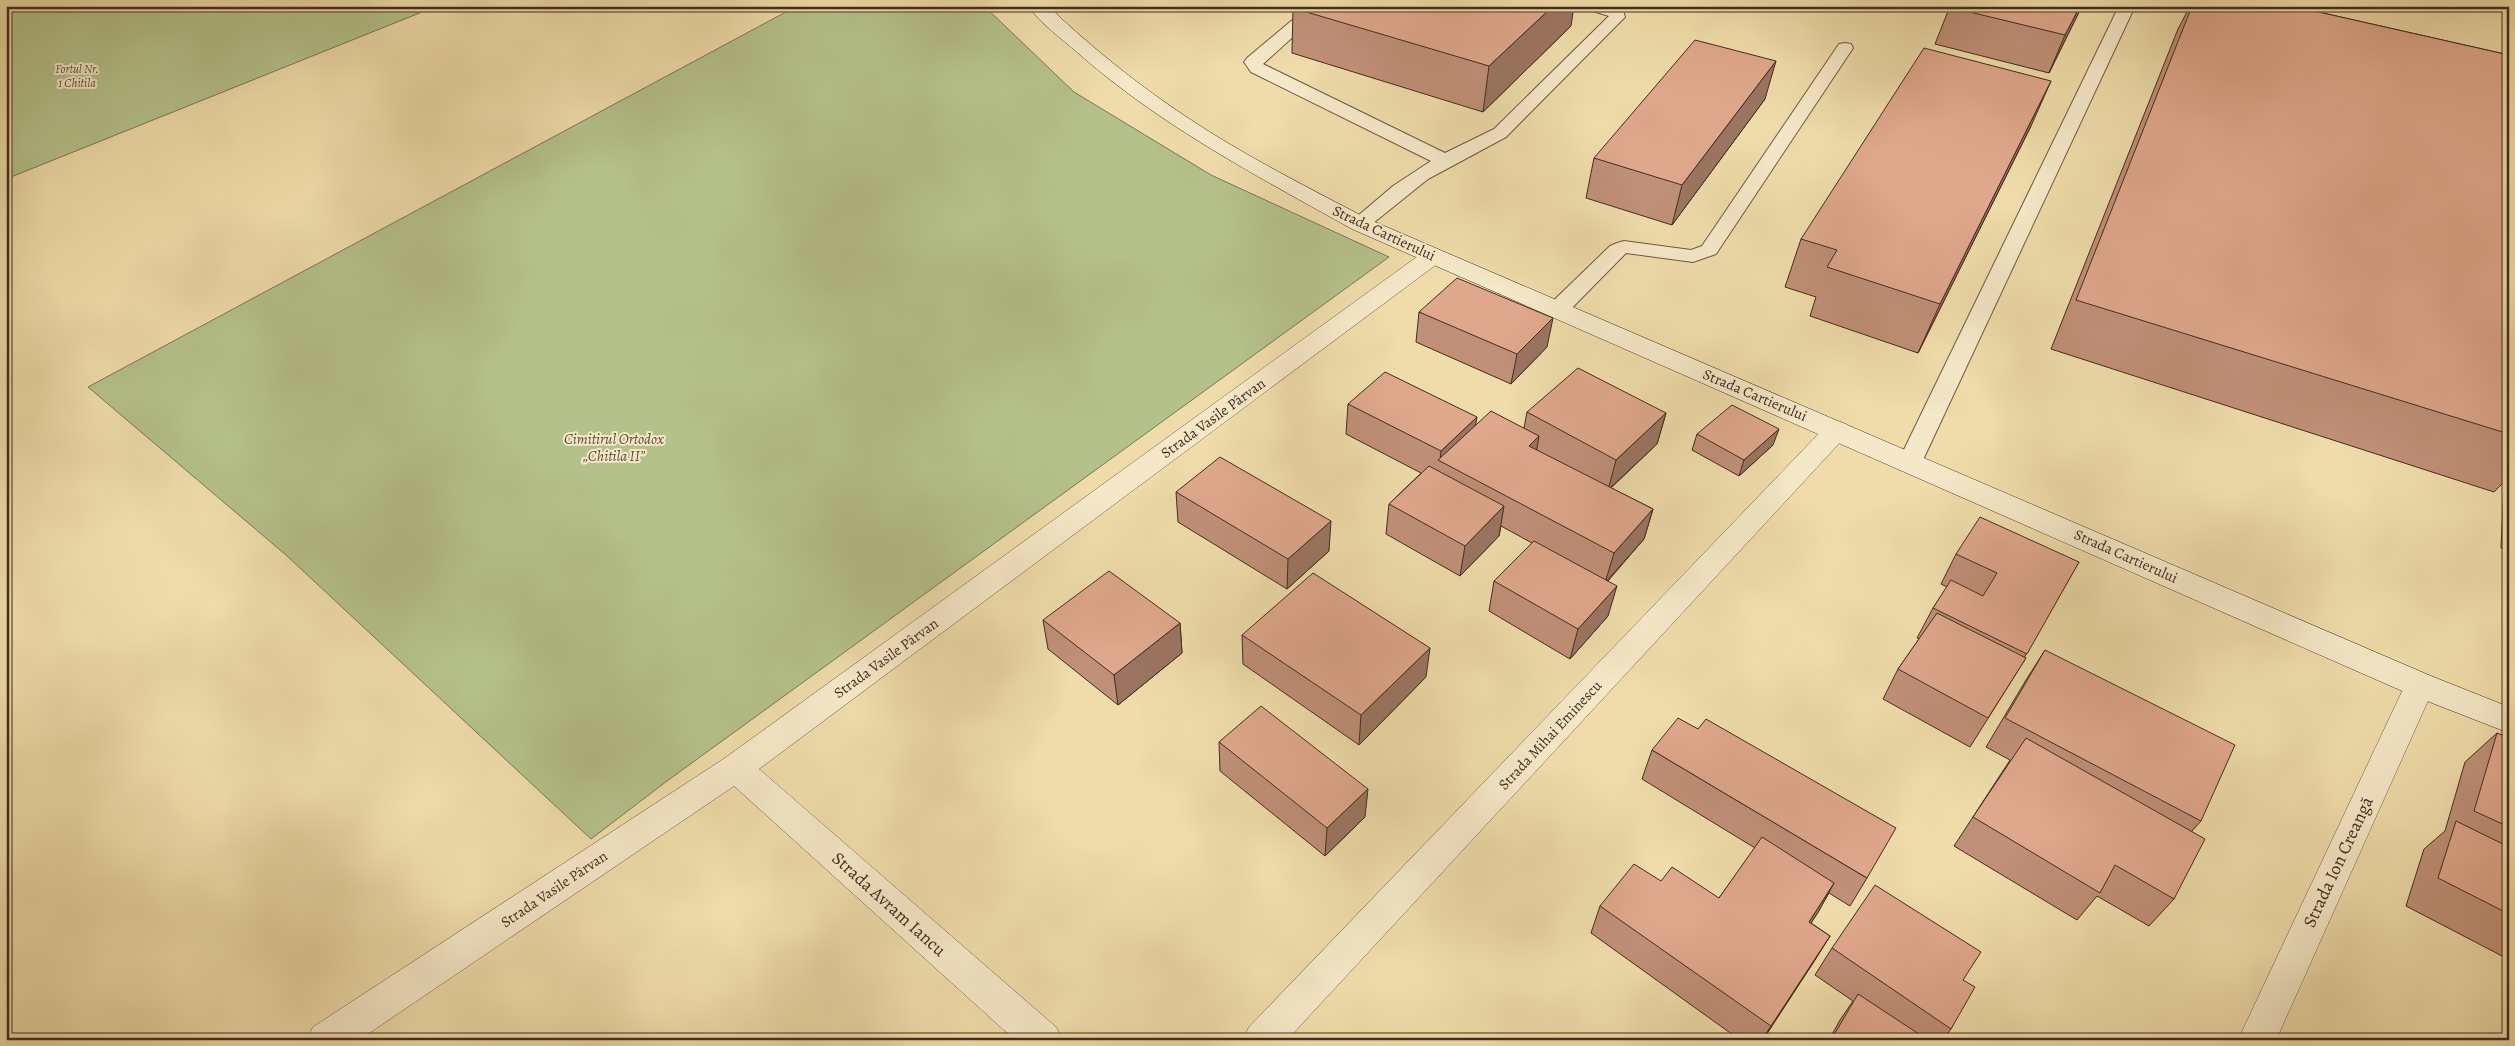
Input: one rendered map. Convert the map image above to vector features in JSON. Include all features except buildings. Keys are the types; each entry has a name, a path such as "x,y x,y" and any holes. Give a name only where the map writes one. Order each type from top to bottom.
{"street":[{"name":"Strada Cartierului","path":"1037,6 1095,58 1181,122 1245,161 1360,224 2420,684 2509,720"},
{"name":"Strada Vasile Pârvan","path":"326,1040 736,768 1433,256"},
{"name":"Strada Mihai Eminescu","path":"1262,1040 1837,430"},
{"name":"Strada Ion Creangă","path":"2257,1040 2420,684"},
{"name":"Strada Avram Iancu","path":"736,768 1043,1040"}],"lane":[{"path":"1319,6 1258,55 1253,62 1257,68 1444,160"},
{"path":"1360,224 1397,191 1444,160 1484,143 1500,133 1617,17 1617,14 1592,6"},
{"path":"1910,462 2127,6"},
{"path":"1558,310 1617,250 1624,247 1693,256 1709,250 1846,48"}],"green space":[{"name":"Fortul Nr. 1 Chitila","path":"6,6 437,6 6,179"},
{"name":"Cimitirul Ortodox „Chitila II”","path":"797,6 984,6 1074,92 1211,175 1389,257 667,781 591,839 286,555 88,387"}]}
